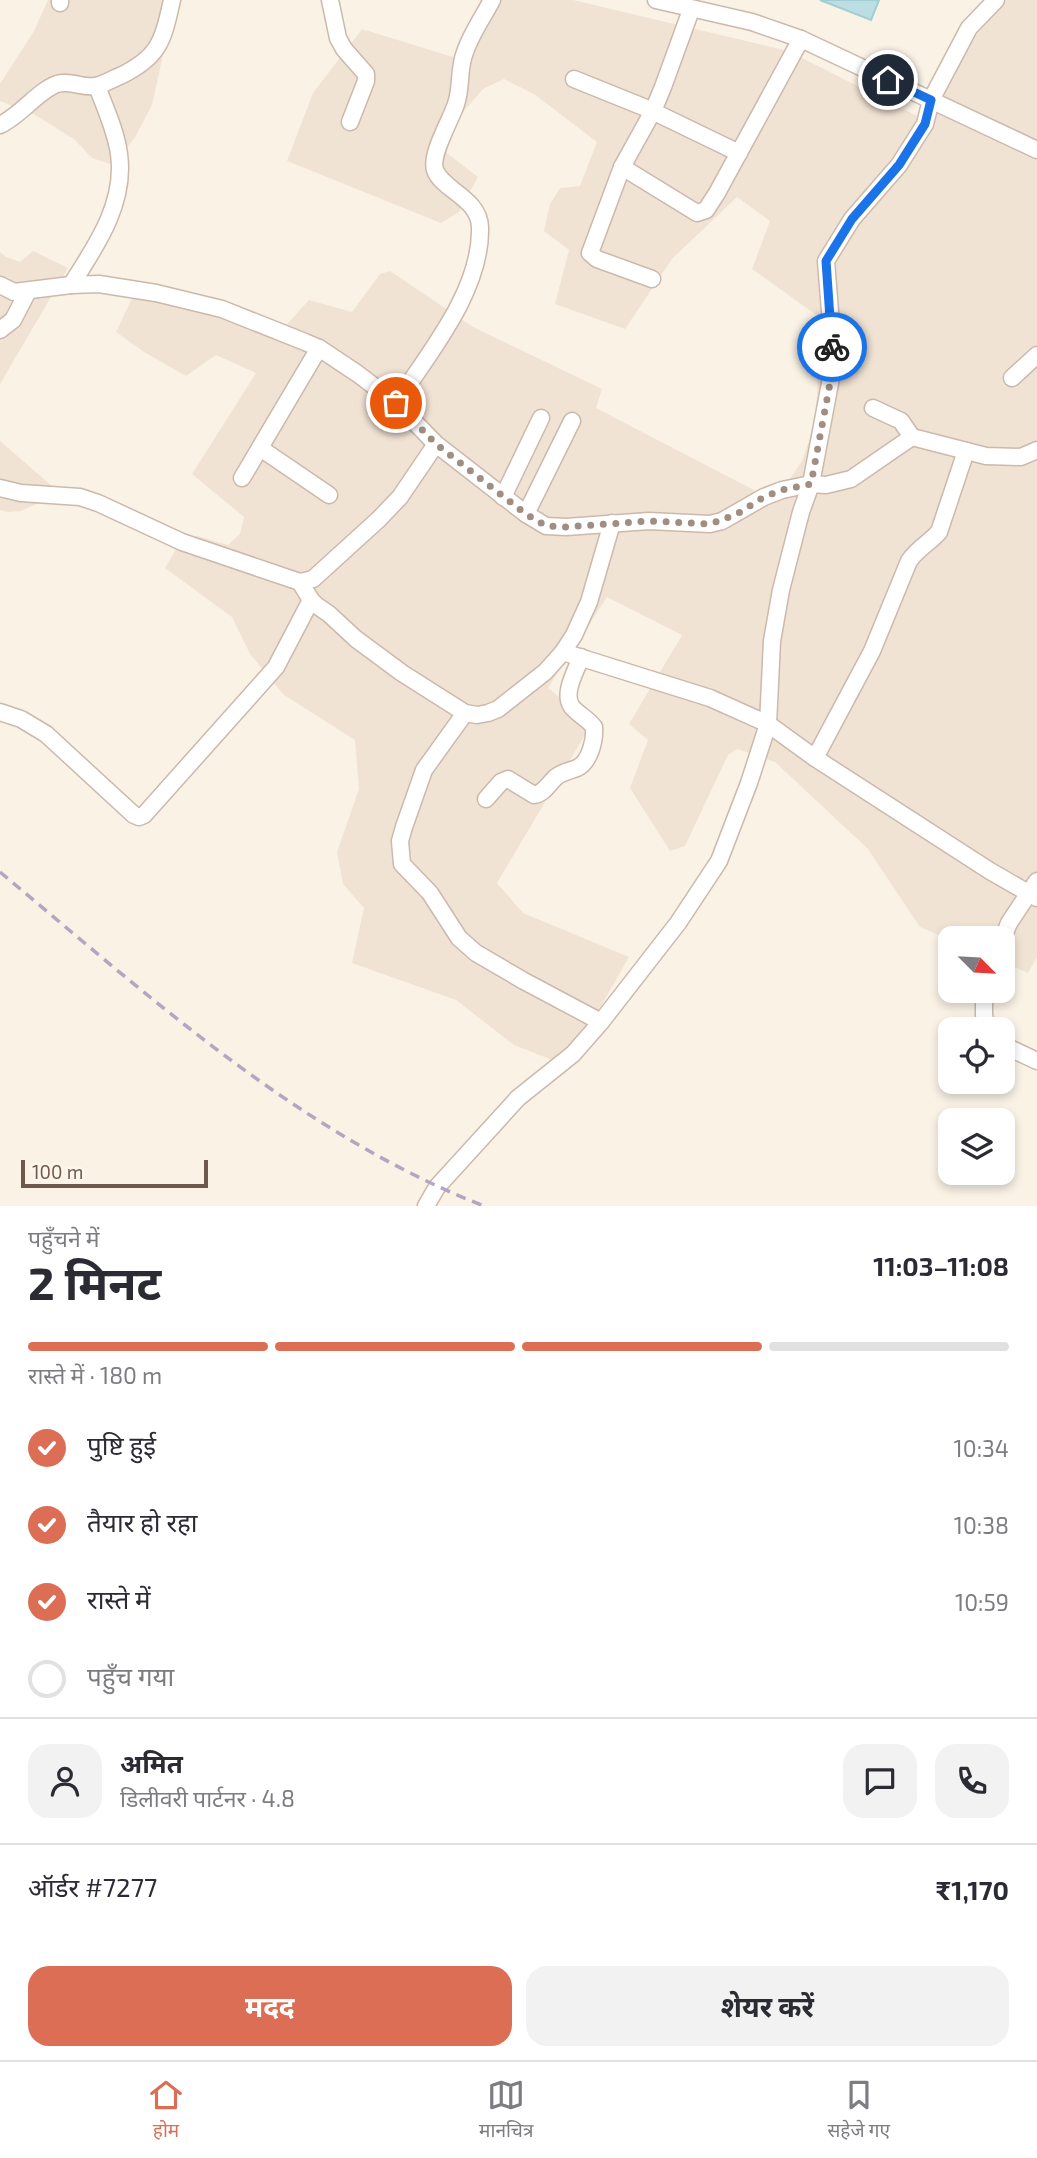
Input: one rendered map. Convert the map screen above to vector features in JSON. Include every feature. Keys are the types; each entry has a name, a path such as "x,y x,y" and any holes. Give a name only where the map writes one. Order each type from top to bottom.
{"street":[{"path":"0,125 59,83 97,86 131,71 149,58 158,47 166,29 172,0"},
{"path":"330,0 338,38 366,74 366,81 350,122"},
{"path":"396,403 461,301 480,241 477,214 439,176 435,163 457,102 465,51 492,0"},
{"path":"656,0 751,22 801,38 1037,150"},
{"path":"426,1206 437,1187 518,1098 573,1054 601,1022 678,923 719,862 768,724 772,641 781,590 811,484 834,362 826,261 852,219 899,165 925,124 931,100 969,28 996,0"},
{"path":"652,279 597,260 590,253 622,167 653,111 691,10"},
{"path":"622,167 701,213 717,192 801,38"},
{"path":"574,79 653,111 739,153"},
{"path":"71,285 99,241 111,215 120,172 118,146 97,86"},
{"path":"0,285 14,292 71,285 112,286 222,309 319,348 396,403 436,444 503,497 539,523 555,527 649,521 710,524 737,514 764,497 782,490 851,479 912,437"},
{"path":"0,330 13,320 28,291"},
{"path":"242,478 319,348"},
{"path":"1012,378 1037,355"},
{"path":"873,408 901,421 912,437 966,451 986,456 1021,457 1037,450"},
{"path":"503,497 541,418"},
{"path":"526,514 572,421"},
{"path":"0,488 21,493 80,497 182,542 300,582 320,574 379,519 400,497 436,444"},
{"path":"260,448 329,495"},
{"path":"815,758 872,651 909,561 915,552 939,532 966,451"},
{"path":"300,582 311,600 356,639 402,673 465,713 477,715 498,709 545,672 564,652 589,603 612,523"},
{"path":"0,712 21,719 46,734 139,817 144,815 276,667 311,600"},
{"path":"564,652 710,698 768,724 815,758 990,871 1034,891 1008,926"},
{"path":"486,799 500,782 508,779 538,795 555,778 581,767 585,762 591,748 594,727 574,709 568,698 568,691 581,657"},
{"path":"465,713 424,770 400,841 402,864 430,893 459,938 476,953 601,1022"},
{"path":"1015,1051 1037,1061"}],"shaded area":[{"path":"48,0 175,0 152,105 135,137 115,163 92,158 74,139 35,115 0,101 0,84 34,31"},
{"path":"481,0 573,0 788,51 929,122 959,55 1007,0 1037,0 1037,957 1028,973 1015,967 1015,926 938,926 938,935 920,927 868,849 775,762 738,749 728,755 685,846 670,851 630,788 648,740 629,724 682,635 607,597 548,688 592,723 497,883 523,913 629,957 570,1060 565,1065 514,1045 456,1000 352,963 364,908 343,884 337,852 359,789 355,740 284,695 250,654 232,617 165,568 180,542 197,536 228,545 240,534 244,517 192,474 256,373 216,355 186,376 144,352 116,332 135,292 280,332 309,300 352,312 380,274 390,271 473,327 602,389 596,408 775,501 802,461 815,423 822,319 752,269 770,221 737,197 672,259 625,329 555,304 569,250 544,231 550,204 560,188 580,186 597,142 534,94 504,79 483,89 435,144 478,177 459,212 441,223 287,161 313,93 362,29 453,57"},
{"path":"33,251 68,268 0,384 0,252 20,262"},
{"path":"0,441 53,487 45,500 21,511 0,510"}],"water":[{"path":"820,0 879,0 871,20"}],"railway":[{"path":"0,872 171,1014 290,1102 352,1141 417,1176 484,1206"}],"way so far":[{"path":"396,403 436,444 526,514 546,526 566,527 628,521 710,524 737,514 764,497 811,484 834,362 832,347"}],"route":[{"path":"832,347 826,261 852,219 899,165 925,124 931,100 888,80"}]}
